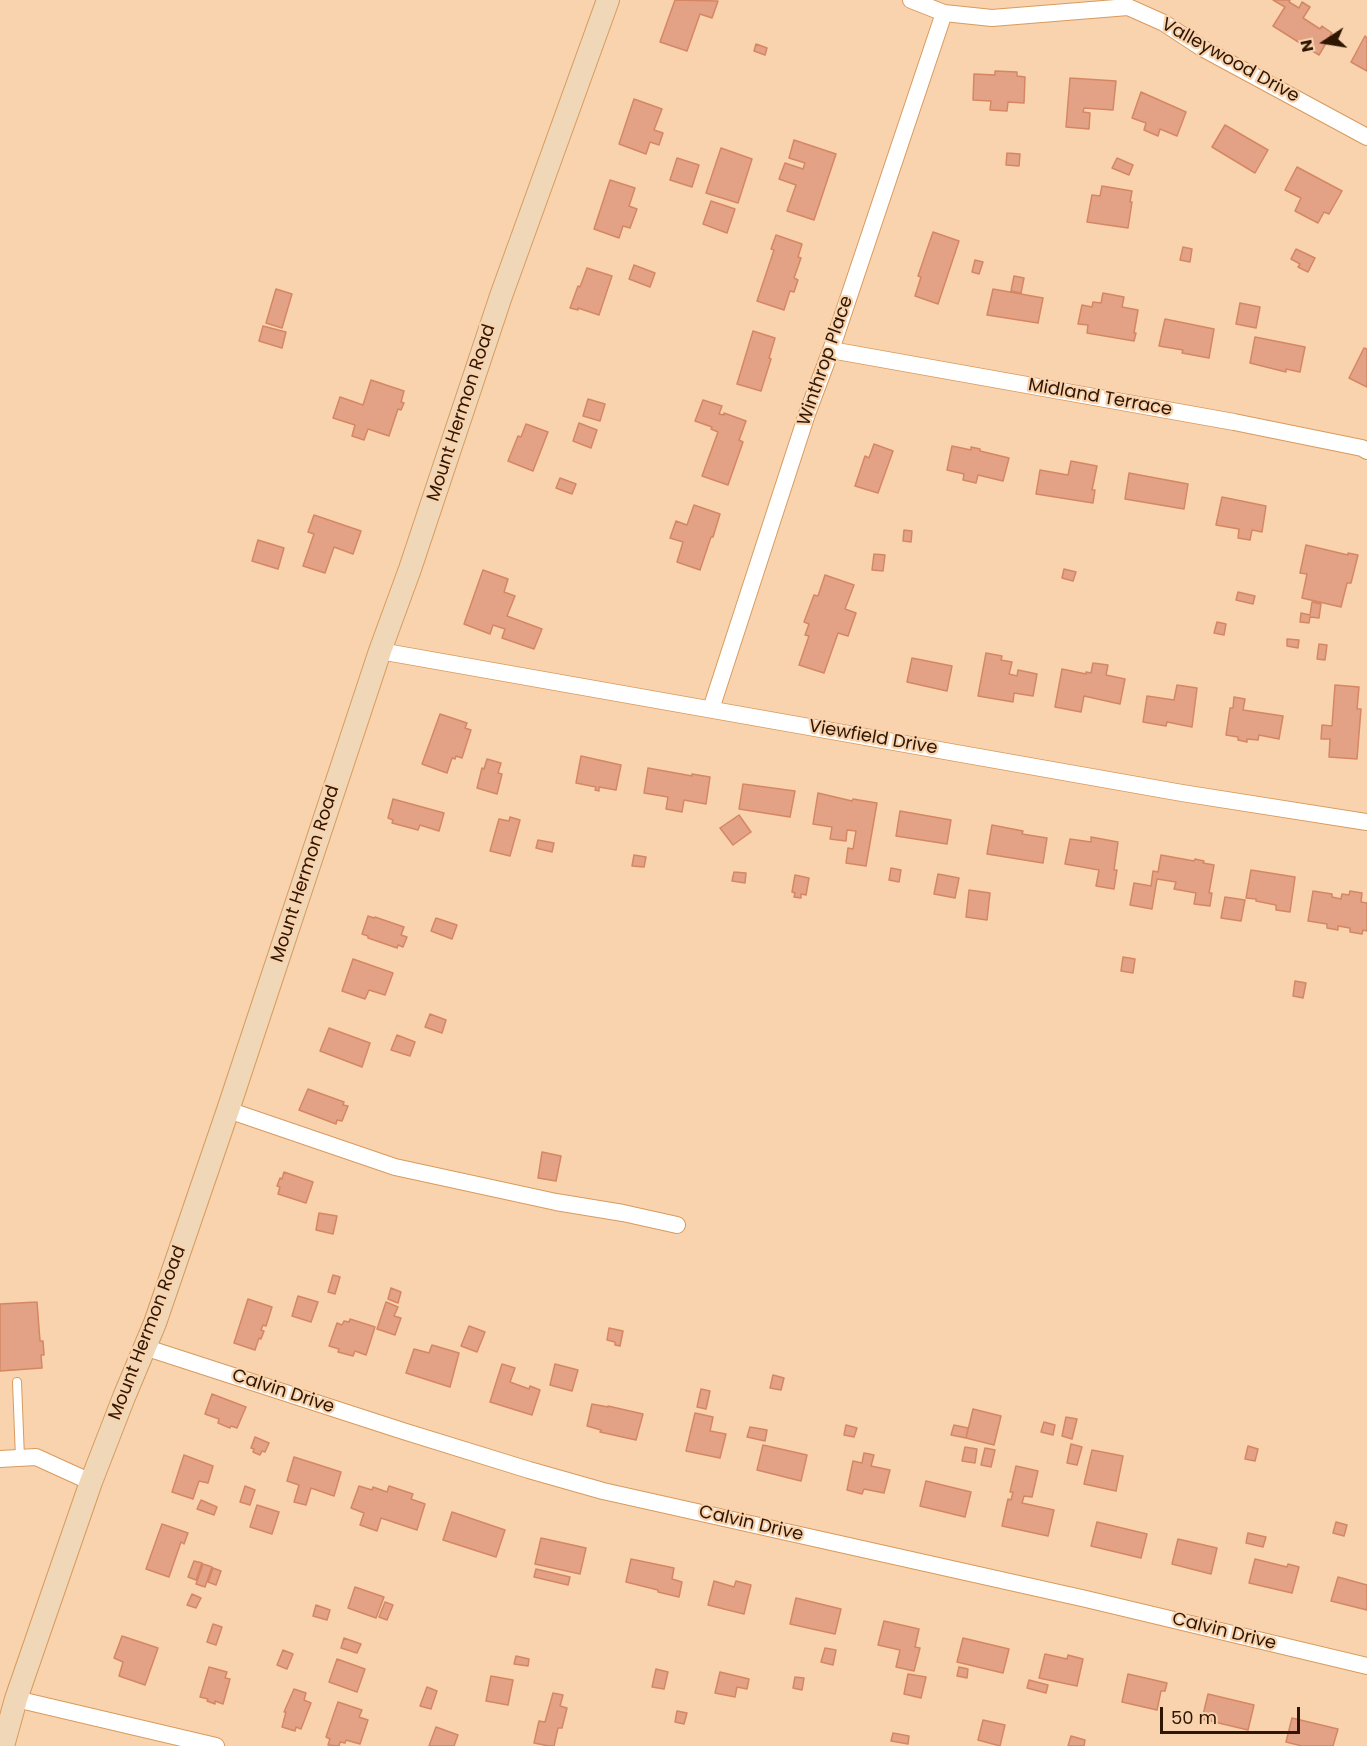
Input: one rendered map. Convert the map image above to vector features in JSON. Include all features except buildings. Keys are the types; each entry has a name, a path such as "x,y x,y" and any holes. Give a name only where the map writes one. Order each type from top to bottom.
{"main road":[{"name":"Mount Hermon Road","path":"3,1746 16,1699 91,1482 155,1323 501,296 608,0"}],"street":[{"name":"Valleywood Drive","path":"911,0 944,13 992,18 1128,7 1164,23 1202,48 1367,137"},
{"name":"Winthrop Place","path":"711,709 807,414 831,350 944,13"},
{"name":"Midland Terrace","path":"831,350 1234,422 1362,448 1367,451"},
{"name":"Viewfield Drive","path":"380,651 1182,793 1367,822"},
{"path":"228,1110 395,1167 677,1226"},
{"name":"Calvin Drive","path":"144,1347 425,1438 603,1491 1107,1604 1367,1666"},
{"path":"0,1459 36,1457 91,1482"},
{"path":"16,1699 216,1746"}],"lane":[{"path":"17,1382 20,1458"}]}
